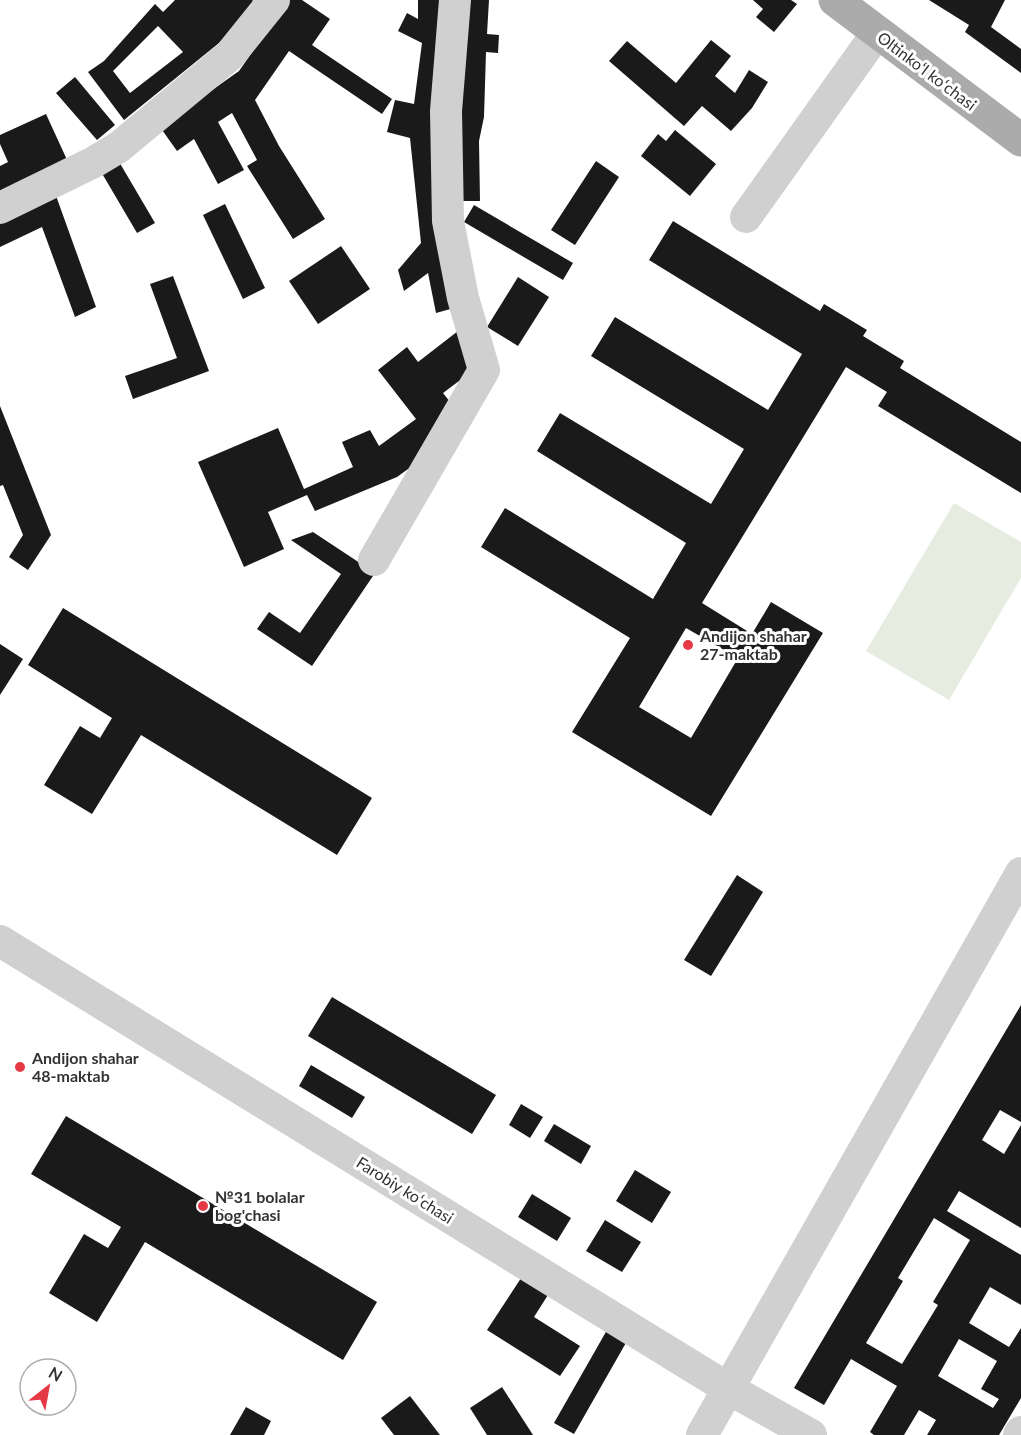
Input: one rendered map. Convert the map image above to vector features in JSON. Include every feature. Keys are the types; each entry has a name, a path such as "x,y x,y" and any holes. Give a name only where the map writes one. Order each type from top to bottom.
{"main road":[{"name":"Oltinkoʻl koʻchasi","path":"835,0 1021,141"}],"street":[{"path":"0,208 94,162 119,147 229,56 274,0"},
{"path":"374,560 484,370 463,298 448,221 446,111 455,0"},
{"path":"746,217 877,33"},
{"path":"702,1435 1021,873"},
{"name":"Farobiy koʻchasi","path":"0,941 729,1389 811,1435"}],"shaded area":[{"path":"954,503 1021,542 1021,578 949,700 866,651"}],"building":[{"path":"175,0 252,0 256,3 219,43 124,120 88,72 104,61 155,4 163,12","holes":["158,26 183,52 130,93 113,71"]},
{"path":"289,0 302,0 330,19 312,45 392,99 382,114 289,51 255,100 279,146 325,219 293,239 247,166 257,160 232,113 218,122 244,170 218,184 194,139 177,151 160,127 239,71"},
{"path":"418,0 446,0 454,308 436,313 428,273 404,291 398,270 421,243 410,138 387,132 395,100 414,104 422,43 398,31 407,13 418,19"},
{"path":"463,0 489,0 487,34 499,35 498,53 486,52 484,117 479,141 480,201 457,201"},
{"path":"753,0 791,0 797,4 774,32 756,17 763,9"},
{"path":"929,0 1005,0 991,27 1021,49 1021,73 965,32 969,25"},
{"path":"711,40 731,56 715,76 735,93 749,70 768,82 752,108 731,131 702,106 684,126 609,61 627,41 676,83"},
{"path":"75,77 115,125 97,140 56,93"},
{"path":"46,114 68,162 0,195 0,166 8,162 0,144 0,135"},
{"path":"675,130 716,164 690,196 641,156 658,134 666,141"},
{"path":"118,160 155,223 137,233 100,170"},
{"path":"596,161 619,177 575,245 551,230"},
{"path":"55,193 96,307 75,317 42,227 0,247 0,218"},
{"path":"225,204 265,288 243,299 203,215"},
{"path":"474,205 573,263 563,280 464,222"},
{"path":"673,221 820,311 824,304 867,330 863,336 904,361 900,368 1021,442 1021,493 878,406 887,392 846,367 702,603 752,634 771,602 823,633 711,816 572,732 630,638 481,547 505,508 653,599 686,543 537,451 560,413 711,504 744,449 591,356 615,317 768,410 802,354 649,260","holes":["686,628 738,658 691,738 639,707"]},
{"path":"341,246 370,289 318,324 289,281"},
{"path":"173,276 209,371 133,399 125,376 177,358 150,284"},
{"path":"518,277 549,297 518,346 487,327"},
{"path":"458,331 471,372 443,393 450,402 437,448 397,477 315,511 307,495 268,512 284,549 244,567 198,462 278,428 304,489 353,467 342,442 370,430 379,446 416,419 378,370 407,347 418,362"},
{"path":"0,406 51,535 28,570 9,557 23,535 3,485 0,486"},
{"path":"313,532 375,573 312,666 257,629 269,612 300,633 341,574 291,540"},
{"path":"63,608 372,798 337,855 141,735 92,814 44,785 80,726 100,738 112,718 28,665"},
{"path":"0,644 23,659 0,695"},
{"path":"737,875 763,892 711,976 684,960"},
{"path":"332,997 496,1095 472,1134 308,1036"},
{"path":"1021,1005 1021,1122 1000,1110 982,1140 1004,1154 1021,1125 1021,1228 959,1191 947,1211 1021,1255 1021,1305 990,1287 969,1323 1009,1347 1021,1328 1021,1398 999,1435 927,1435 936,1420 919,1410 904,1435 874,1435 870,1432 897,1386 851,1359 824,1405 794,1388","holes":["934,1218 970,1240 933,1302 938,1305 902,1364 866,1343 903,1281 898,1278","959,1339 997,1361 981,1389 999,1399 993,1408 938,1376"]},
{"path":"311,1065 365,1097 352,1118 299,1086"},
{"path":"521,1104 543,1117 530,1138 509,1125"},
{"path":"66,1116 377,1302 343,1360 145,1242 97,1322 49,1293 84,1234 108,1248 121,1227 31,1174"},
{"path":"554,1124 591,1146 581,1164 544,1141"},
{"path":"635,1170 671,1192 652,1223 616,1201"},
{"path":"532,1194 571,1218 557,1241 518,1217"},
{"path":"605,1220 641,1242 622,1272 586,1251"},
{"path":"527,1269 553,1287 534,1317 580,1346 560,1376 487,1330"},
{"path":"611,1323 631,1334 574,1434 554,1423"},
{"path":"502,1387 533,1435 487,1435 470,1408"},
{"path":"410,1396 440,1435 394,1435 381,1418"},
{"path":"246,1407 271,1421 264,1435 230,1435"}],"place":[{"name":"Andijon shahar 27-maktab","path":"688,645"},
{"name":"Andijon shahar 48-maktab","path":"20,1067"},
{"name":"№31 bolalar bog'chasi","path":"203,1206"}]}
